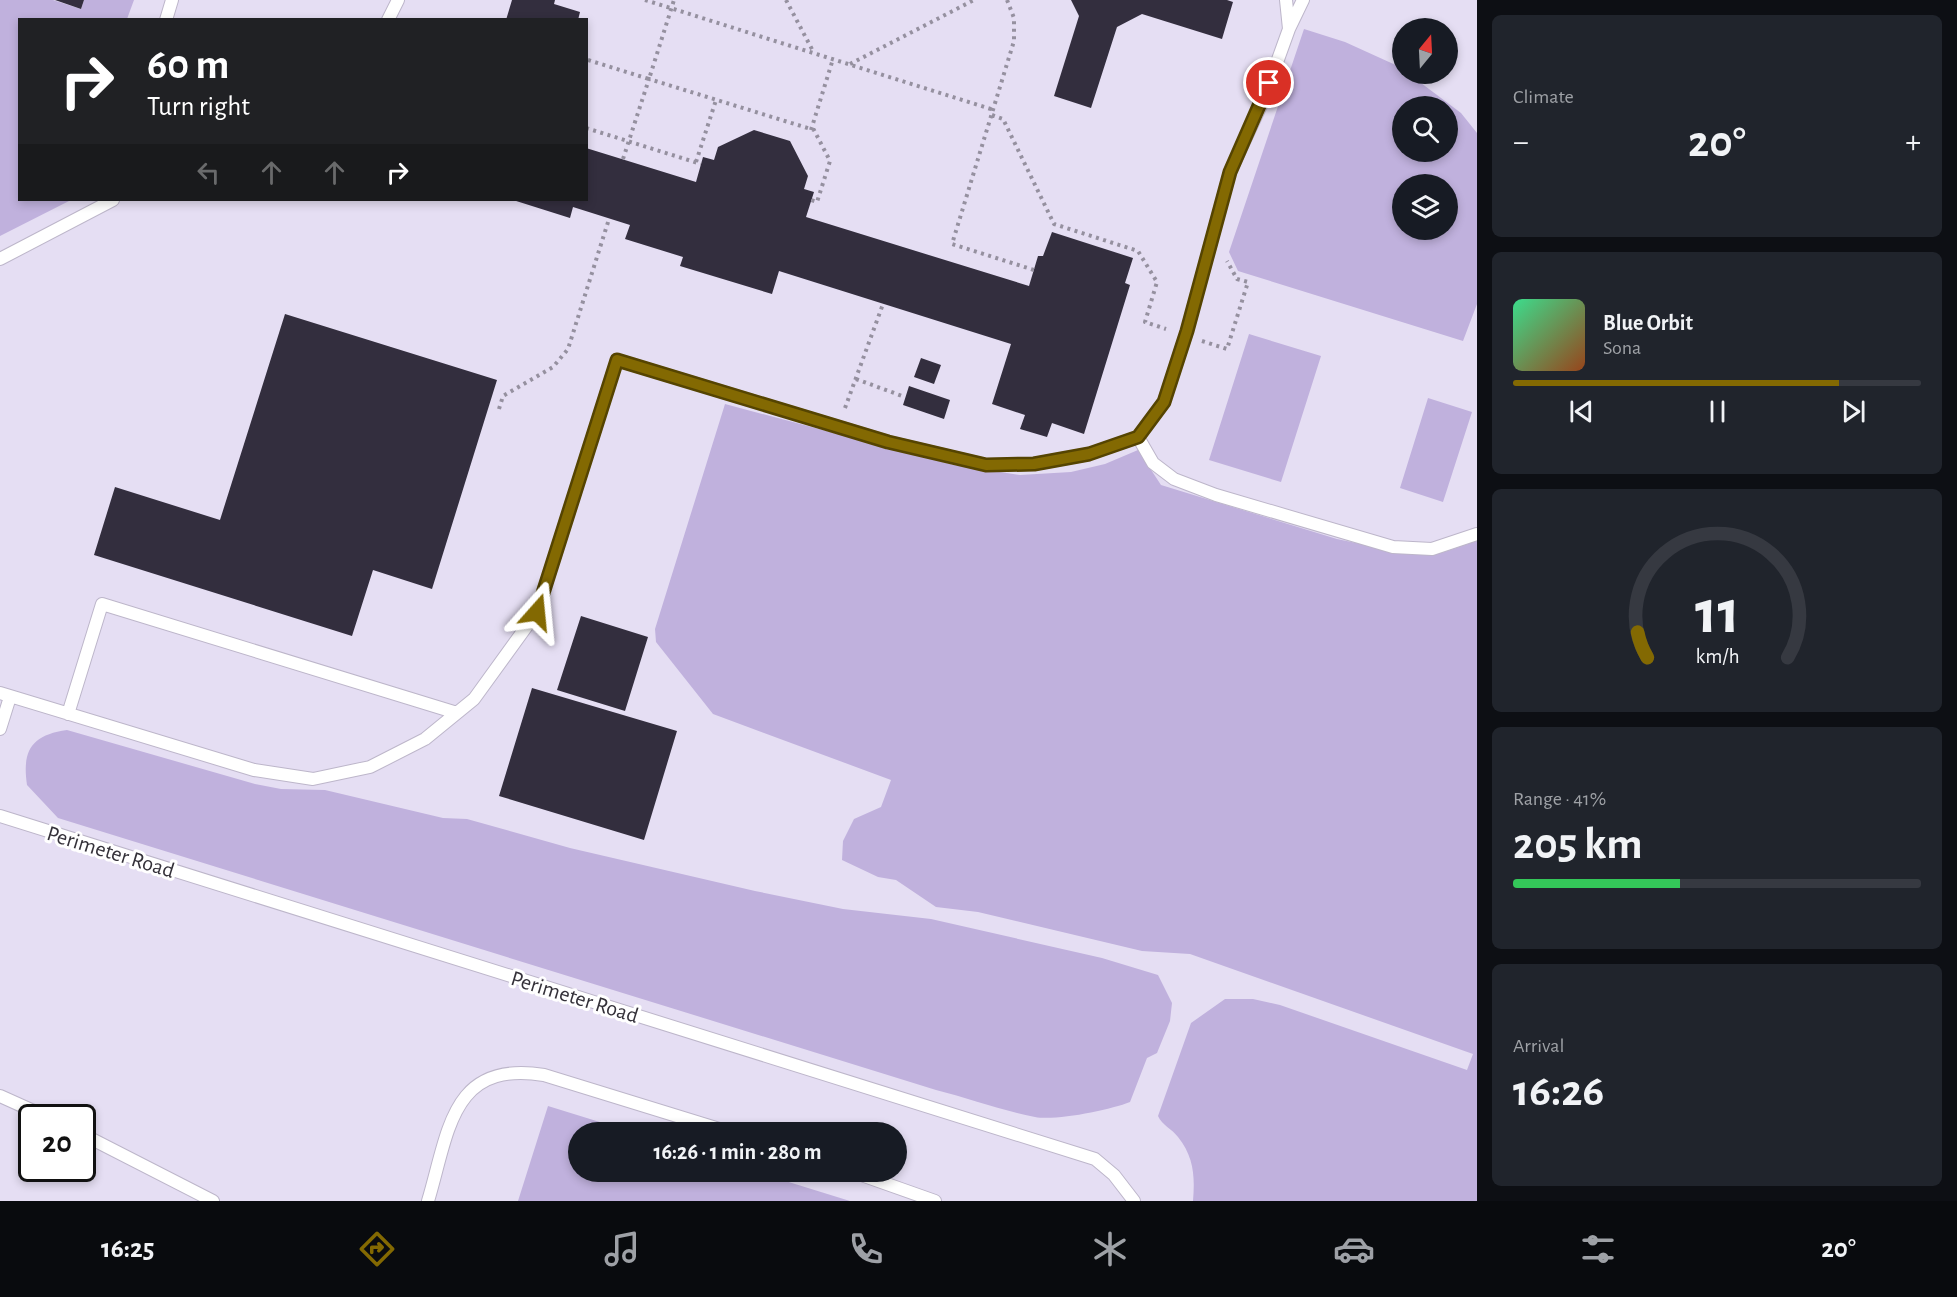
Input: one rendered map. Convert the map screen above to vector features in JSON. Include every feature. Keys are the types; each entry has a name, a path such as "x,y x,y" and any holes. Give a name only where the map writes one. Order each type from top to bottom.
{"lane":[{"path":"166,18 172,0"},
{"path":"389,18 398,0"},
{"path":"1286,0 1289,29"},
{"path":"0,729 5,695 254,770 312,778 370,767 425,739 474,699 537,612 617,360 888,442 986,465 1034,464 1089,454 1138,437 1164,402 1186,335 1230,172 1263,101 1289,29 1303,0"},
{"path":"0,259 111,201"},
{"path":"1138,437 1152,463 1174,479 1216,495 1382,543 1432,549 1477,534"},
{"path":"68,714 102,604 457,713"},
{"name":"Perimeter Road","path":"0,816 1095,1159 1114,1175 1134,1201"},
{"path":"428,1201 454,1118 466,1093 488,1077 523,1072 544,1075 697,1122"},
{"path":"0,1096 18,1104"},
{"path":"96,1141 213,1201"},
{"path":"881,1182 935,1201"}],"path":[{"path":"645,0 994,110"},
{"path":"624,159 674,0"},
{"path":"786,0 814,53"},
{"path":"850,64 974,0"},
{"path":"1007,0 1014,18 1014,41 951,244 1034,270"},
{"path":"811,130 833,59"},
{"path":"588,60 811,130 830,161 818,202 812,200"},
{"path":"588,129 699,163 716,100"},
{"path":"992,115 1003,119 1054,224 1138,251 1157,282 1145,322 1227,349 1248,282 1237,279 1223,256"},
{"path":"499,409 503,396 553,367 568,349 609,219"},
{"path":"843,415 883,304"},
{"path":"856,379 905,397"}],"shaded area":[{"path":"0,0 53,0 81,9 84,0 134,0 127,18 18,18 18,201 69,201 0,236"},
{"path":"1304,29 1345,42 1392,63 1392,84 1422,84 1438,96 1392,96 1392,162 1458,162 1458,111 1477,133 1477,304 1463,341 1238,271 1229,252"},
{"path":"1249,334 1321,356 1281,482 1209,460"},
{"path":"1428,398 1472,412 1443,502 1400,488"},
{"path":"725,404 954,465 1020,475 1071,472 1105,464 1138,450 1161,485 1337,539 1414,555 1441,553 1477,541 1477,1201 1193,1201 1193,1175 1187,1152 1178,1137 1158,1116 1191,1023 1225,999 1253,999 1280,1005 1467,1070 1473,1054 1190,954 1142,951 978,912 936,907 896,880 878,877 842,860 843,841 854,819 881,807 891,780 713,714 656,642 655,629"},
{"path":"67,730 255,784 281,789 325,790 443,818 467,819 570,848 755,891 843,909 931,919 1102,958 1158,975 1172,1003 1170,1021 1157,1053 1147,1058 1130,1102 1097,1111 1044,1118 1010,1111 58,818 27,785 26,763 28,754 37,741 55,732"},
{"path":"548,1106 600,1122 568,1122 568,1182 788,1182 850,1201 518,1201"}],"building":[{"path":"55,0 84,0 81,9"},
{"path":"512,0 555,0 554,4 580,12 578,18 507,18"},
{"path":"1071,0 1227,0 1233,2 1222,39 1142,14 1117,27 1091,108 1054,96 1079,16"},
{"path":"754,130 790,141 808,176 804,189 814,192 806,217 1029,286 1038,256 1043,256 1052,232 1133,258 1125,283 1130,285 1084,434 1052,423 1047,437 1020,429 1025,415 992,404 1011,344 779,271 772,294 680,266 683,257 625,239 630,225 573,207 570,218 516,201 588,201 588,149 696,182 703,157 714,160 718,147"},
{"path":"285,314 497,380 432,589 373,570 352,636 94,555 115,487 220,520"},
{"path":"921,358 941,365 934,384 914,377"},
{"path":"909,386 950,400 944,419 903,405"},
{"path":"581,616 648,637 625,711 557,690"},
{"path":"532,688 677,731 644,840 499,796"}],"route":[{"path":"537,612 617,360 888,442 986,465 1034,464 1089,454 1138,437 1164,402 1187,331 1230,172 1269,83"}]}
